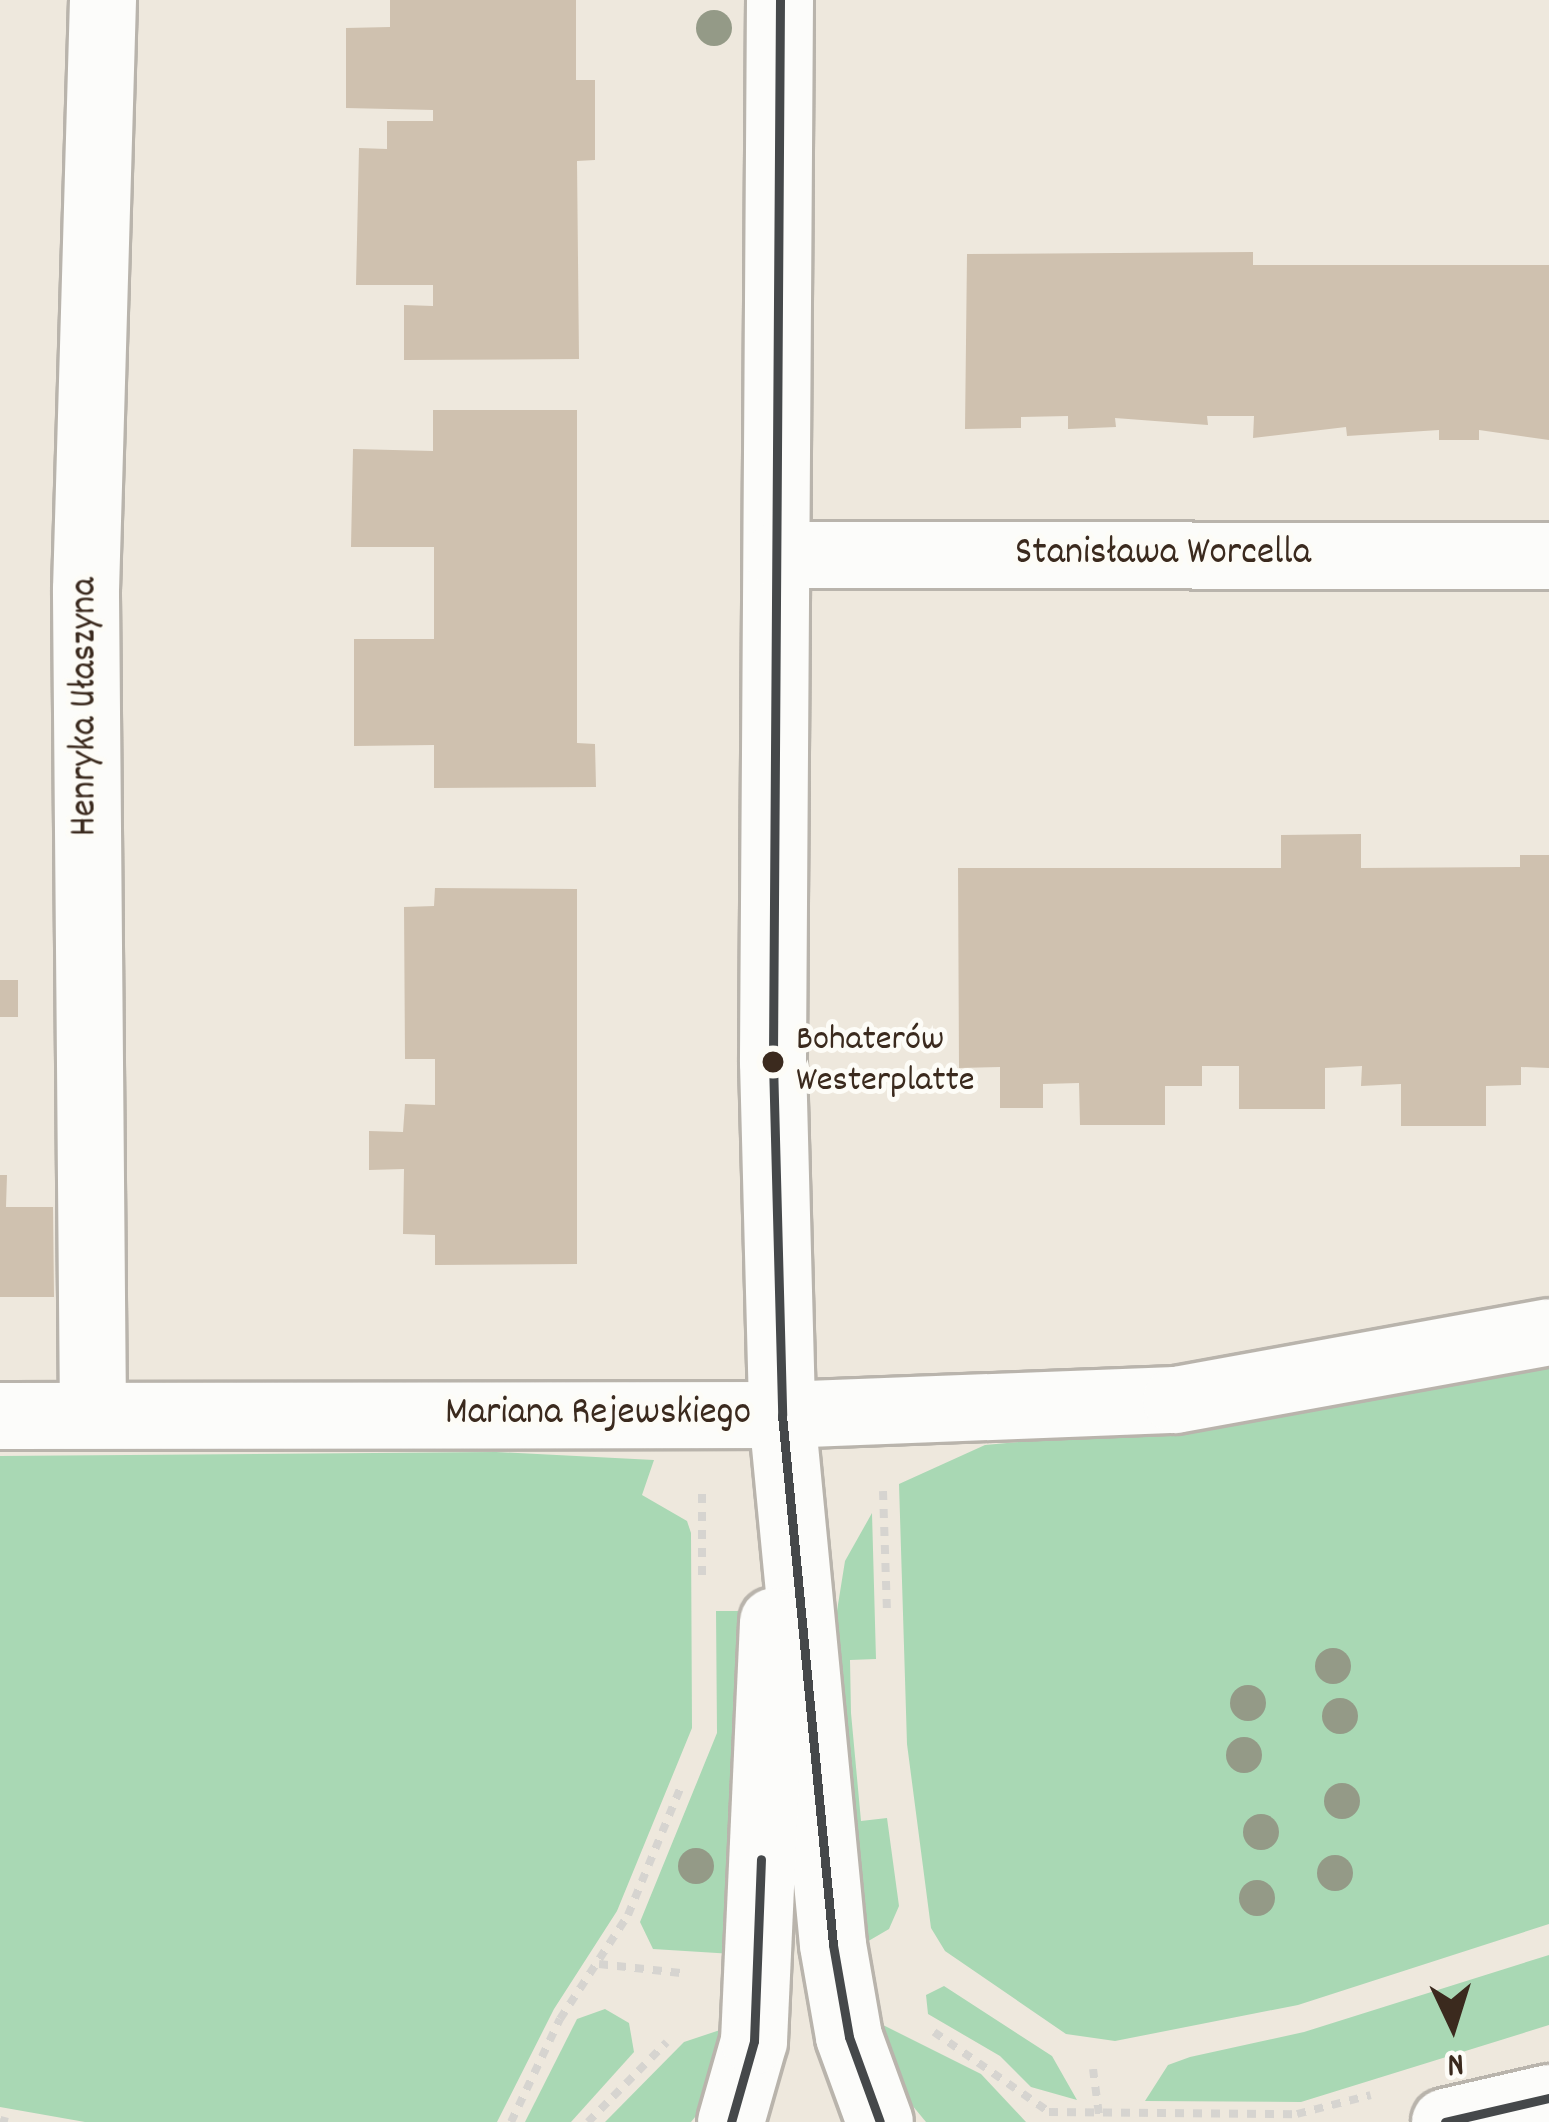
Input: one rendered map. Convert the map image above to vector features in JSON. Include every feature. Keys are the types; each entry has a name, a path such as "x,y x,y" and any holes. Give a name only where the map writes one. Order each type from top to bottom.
{"street":[{"name":"Henryka Ułaszyna","path":"93,1414 86,590 103,0"},
{"path":"780,0 772,1062 785,1480 833,1945 849,2037 880,2122"},
{"name":"Stanisława Worcella","path":"778,554 1549,556"},
{"name":"Mariana Rejewskiego","path":"0,1416 782,1415 1176,1400 1549,1332"},
{"path":"731,2122 754,2041 763,1729 785,1480"},
{"path":"1445,2122 1549,2098"},
{"path":"1529,2122 1549,2114"}],"path":[{"path":"701,1415 702,1598"},
{"path":"512,2122 560,2019 599,1964 686,1775"},
{"path":"599,1964 687,1974"},
{"path":"917,2023 1051,2117 1297,2114 1389,2090"},
{"path":"588,2122 687,2026"},
{"path":"1094,2069 1099,2117"}],"green space":[{"path":"1549,1363 1549,1924 1298,2005 1115,2041 1066,2034 945,1951 931,1928 907,1744 899,1484 985,1445 1236,1423"},
{"path":"496,1452 654,1460 642,1495 687,1521 691,1533 692,1728 617,1911 554,2009 497,2122 85,2122 0,2107 0,1456"},
{"path":"872,1513 876,1659 850,1660 851,1713 861,1821 887,1818 899,1906 889,1929 865,1943 836,1617 845,1561"},
{"path":"716,1611 739,1611 741,1636 733,1954 653,1949 640,1922 717,1733"},
{"path":"1549,1955 1549,2025 1301,2102 1145,2101 1168,2065 1190,2057 1304,2032"},
{"path":"944,1986 1052,2056 1077,2100 1031,2087 1000,2056 928,2014 926,1995"},
{"path":"605,2009 629,2023 634,2052 571,2122 525,2122 577,2019"},
{"path":"875,2021 981,2074 1026,2122 926,2122 893,2082"},
{"path":"729,2027 712,2096 691,2122 605,2122 684,2042"}],"building":[{"path":"390,0 576,0 576,80 595,80 595,160 577,161 579,359 404,360 404,305 433,306 433,285 356,285 359,148 387,149 387,121 433,121 433,110 346,108 346,28 390,27"},
{"path":"1253,252 1253,265 1549,265 1549,440 1479,430 1479,440 1439,440 1439,430 1347,436 1346,427 1253,438 1254,416 1207,416 1208,425 1115,418 1116,427 1068,429 1068,416 1021,417 1021,428 965,429 967,254"},
{"path":"433,410 577,410 577,743 595,744 596,787 434,788 434,745 354,746 354,639 434,639 434,547 351,547 353,449 433,451"},
{"path":"1361,834 1361,868 1520,867 1520,855 1549,855 1549,1068 1521,1067 1521,1085 1486,1086 1486,1126 1401,1126 1401,1084 1361,1086 1362,1066 1325,1068 1325,1109 1239,1109 1239,1066 1202,1066 1202,1086 1165,1086 1165,1125 1080,1125 1079,1083 1043,1084 1043,1108 1000,1108 1000,1067 959,1068 958,868 1281,868 1281,835"},
{"path":"435,888 577,889 577,1264 435,1265 435,1235 403,1234 404,1169 369,1170 369,1131 403,1132 405,1104 435,1105 435,1059 405,1059 404,907 434,906"},
{"path":"0,980 18,980 18,1017 0,1017"},
{"path":"0,1175 7,1175 6,1207 53,1207 54,1297 0,1297"}],"transit line":[{"path":"780,0 773,1062 782,1415 833,1945 849,2037 880,2122"},
{"path":"731,2122 754,2041 761,1859"},
{"path":"1445,2122 1549,2098"}],"place":[{"name":"Bohaterów Westerplatte","path":"773,1062"}]}
